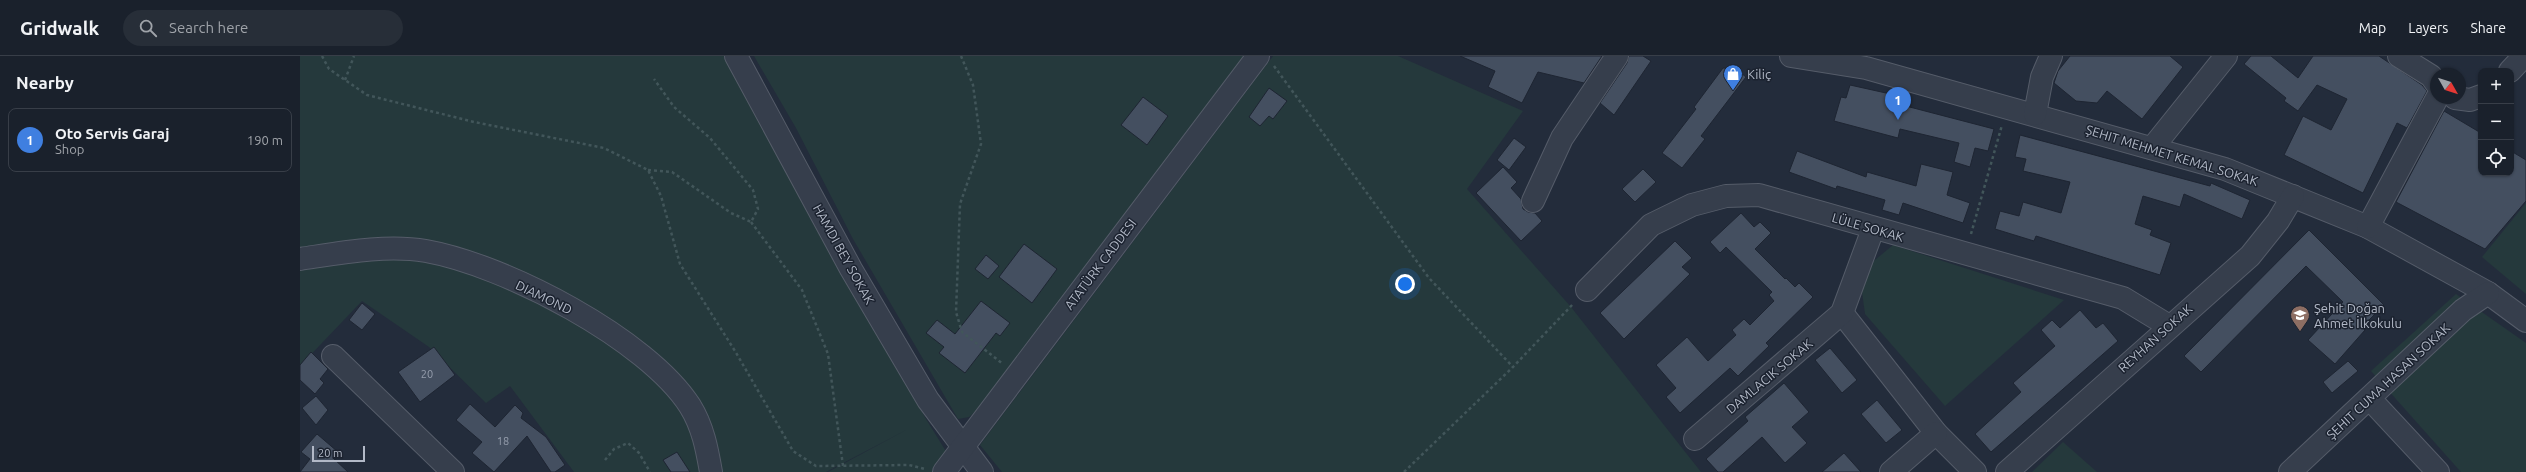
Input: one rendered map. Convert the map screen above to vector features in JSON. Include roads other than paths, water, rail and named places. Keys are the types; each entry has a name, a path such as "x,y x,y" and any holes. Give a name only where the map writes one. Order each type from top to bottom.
{"street":[{"name":"HAMDI BEY SOKAK","path":"736,56 851,269 928,400 982,472"},
{"path":"1533,201 1562,138 1617,56"},
{"name":"ŞEHIT MEHMET KEMAL SOKAK","path":"1791,56 1870,62 2007,108 2035,114 2153,147 2225,169 2368,227 2488,293 2526,321"},
{"path":"2035,114 2042,77 2051,56"},
{"path":"2153,147 2226,56"},
{"path":"2399,56 2430,75"},
{"name":"ATATÜRK CADDESI","path":"936,471 962,446 1016,374 1265,59"},
{"path":"2466,99 2470,100 2478,97"},
{"path":"2368,227 2434,104"},
{"name":"LÜLE SOKAK","path":"1587,290 1651,225 1692,205 1726,196 1759,195 1873,229 1966,253 2123,298 2169,326"},
{"name":"REYHAN SOKAK","path":"2007,472 2169,326 2250,256 2278,221 2293,196"},
{"path":"1695,439 1842,313 1873,229"},
{"name":"DIAMOND","path":"300,259 386,249 426,251 483,268 552,300 611,332 672,382 699,422 711,472"},
{"name":"ŞEHIT CUMA HASAN SOKAK","path":"2290,472 2370,399 2463,310 2488,293"},
{"path":"1842,313 1936,433 1975,472"},
{"path":"333,356 453,472"},
{"path":"2370,399 2438,472"},
{"path":"1892,472 1936,433"}],"place":[{"name":"Kiliç","path":"1733,91"},
{"name":"Oto Servis Garaj","path":"1898,120"},
{"name":"Şehit Doğan Ahmet İlkokulu","path":"2300,332"}]}
